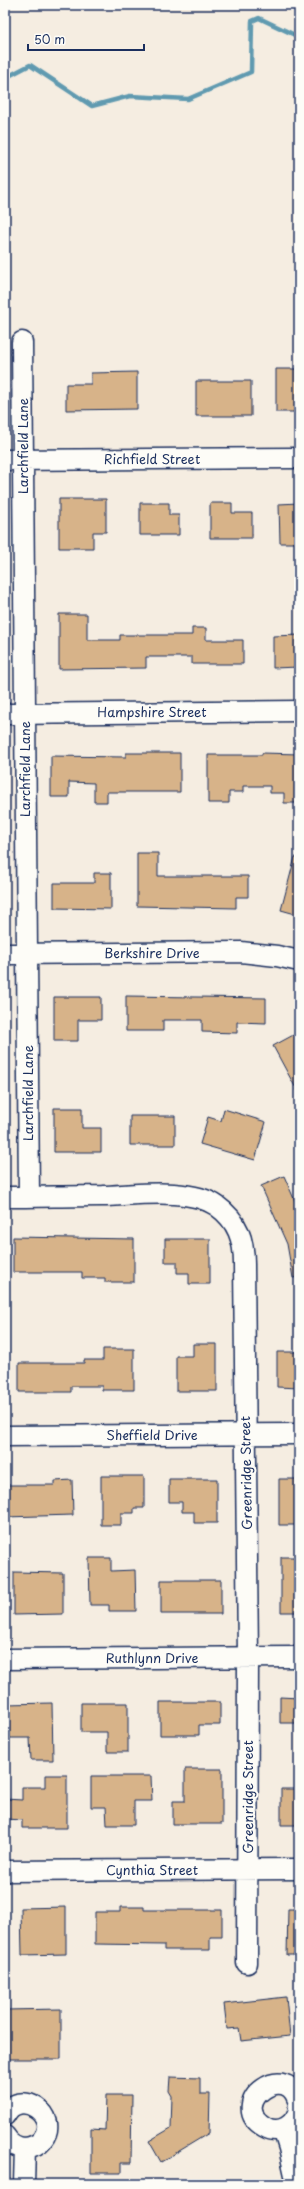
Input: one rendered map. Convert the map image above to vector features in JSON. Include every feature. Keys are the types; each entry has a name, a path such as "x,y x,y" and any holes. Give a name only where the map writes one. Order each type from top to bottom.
{"street":[{"name":"Larchfield Lane","path":"22,342 14,460 25,713 28,1197"},
{"name":"Richfield Street","path":"14,460 299,458"},
{"name":"Hampshire Street","path":"5,714 299,711"},
{"name":"Berkshire Drive","path":"5,954 241,952 277,956 299,961"},
{"name":"Greenridge Street","path":"5,1197 180,1196 204,1200 216,1206 228,1215 238,1228 244,1249 248,1657 247,1963"},
{"name":"Sheffield Drive","path":"5,1436 299,1434"},
{"name":"Ruthlynn Drive","path":"5,1659 299,1657"},
{"name":"Cynthia Street","path":"5,1871 299,1869"},
{"path":"299,2105 294,2092 281,2084 266,2086 255,2096 252,2104 256,2119 267,2129 283,2129 295,2120 299,2108"},
{"path":"5,2115 11,2107 25,2103 38,2107 43,2112 47,2125 46,2132 38,2143 25,2148 12,2144 5,2136"},
{"path":"283,2129 297,2184"},
{"path":"24,2184 25,2148"}],"building":[{"path":"276,369 299,369 299,412 276,412"},
{"path":"137,372 137,409 66,410 66,384 91,384 91,373"},
{"path":"196,381 251,381 251,416 196,416"},
{"path":"59,499 106,499 106,532 93,532 93,548 59,548"},
{"path":"140,503 169,503 169,515 179,515 179,535 140,535"},
{"path":"210,503 232,503 232,513 252,513 252,538 210,538"},
{"path":"299,503 299,543 280,543 279,504"},
{"path":"59,614 87,614 87,640 120,640 120,635 192,635 192,628 206,628 206,640 243,640 243,664 192,664 192,657 146,657 146,668 59,669"},
{"path":"299,635 299,667 273,668 273,636"},
{"path":"126,753 180,753 180,792 107,792 107,802 94,802 94,783 69,782 69,797 51,797 51,756 126,757"},
{"path":"262,753 299,754 299,803 284,803 284,793 270,793 270,786 243,786 243,792 229,792 229,803 208,803 208,755 262,755"},
{"path":"137,853 158,853 158,876 248,876 248,897 236,897 236,908 137,906"},
{"path":"295,857 299,858 299,915 281,910"},
{"path":"94,873 111,873 111,909 54,908 54,883 94,883"},
{"path":"126,996 266,998 266,1023 237,1022 237,1033 202,1032 202,1020 163,1020 163,1031 126,1031"},
{"path":"54,997 101,997 101,1020 78,1020 78,1041 54,1041"},
{"path":"299,1032 299,1094 273,1046"},
{"path":"54,1108 82,1108 82,1128 101,1128 101,1152 54,1152"},
{"path":"224,1109 266,1122 255,1160 200,1144 208,1117 221,1121"},
{"path":"130,1116 175,1116 175,1145 130,1145"},
{"path":"284,1176 299,1210 299,1277 293,1278 287,1244 261,1186"},
{"path":"13,1237 134,1239 134,1282 105,1282 105,1278 82,1278 82,1272 13,1272"},
{"path":"165,1239 210,1239 210,1284 189,1284 189,1273 177,1273 177,1262 165,1262"},
{"path":"193,1344 217,1344 217,1391 176,1391 176,1356 193,1356"},
{"path":"103,1349 134,1349 134,1390 102,1390 102,1386 71,1386 71,1392 19,1392 19,1363 84,1363 84,1360 103,1360"},
{"path":"277,1352 299,1352 299,1388 277,1387"},
{"path":"101,1476 144,1476 144,1508 134,1508 134,1513 121,1513 121,1525 101,1525"},
{"path":"169,1479 217,1479 217,1523 194,1523 194,1512 182,1512 182,1502 169,1502"},
{"path":"279,1479 299,1479 298,1525 279,1525"},
{"path":"72,1480 73,1515 5,1517 5,1485 55,1485 55,1481"},
{"path":"281,1557 299,1557 299,1612 281,1612"},
{"path":"89,1558 111,1558 111,1571 135,1570 136,1611 109,1611 109,1605 90,1605"},
{"path":"14,1572 63,1573 63,1614 14,1615"},
{"path":"161,1580 221,1580 221,1614 161,1614"},
{"path":"280,1697 299,1698 299,1723 280,1723"},
{"path":"160,1702 220,1702 220,1725 199,1725 199,1735 160,1735"},
{"path":"52,1703 53,1760 31,1760 30,1738 6,1738 6,1704"},
{"path":"81,1703 128,1703 128,1752 107,1752 107,1732 81,1732"},
{"path":"185,1769 222,1769 222,1824 173,1824 173,1801 185,1801"},
{"path":"45,1775 67,1775 67,1828 22,1828 22,1820 5,1819 5,1799 22,1800 22,1787 45,1787"},
{"path":"91,1776 151,1776 152,1801 134,1801 134,1825 107,1825 106,1807 91,1807"},
{"path":"281,1789 299,1789 299,1825 281,1825"},
{"path":"66,1907 66,1954 22,1955 21,1908"},
{"path":"120,1907 144,1907 144,1910 222,1910 222,1937 210,1937 210,1950 164,1950 164,1945 95,1944 95,1912 120,1912"},
{"path":"288,1909 299,1909 299,1955 287,1955"},
{"path":"286,1997 290,2036 241,2041 239,2028 227,2029 224,2004"},
{"path":"61,2009 61,2059 5,2059 5,2010"},
{"path":"170,2077 200,2078 200,2094 210,2094 209,2133 161,2162 149,2141 171,2128 172,2096 169,2091"},
{"path":"106,2095 132,2095 131,2163 121,2163 121,2173 91,2173 91,2129 105,2130"}],"waterway":[{"path":"5,78 30,65 92,106 130,96 188,99 251,72 252,21 259,18 299,37"}]}
